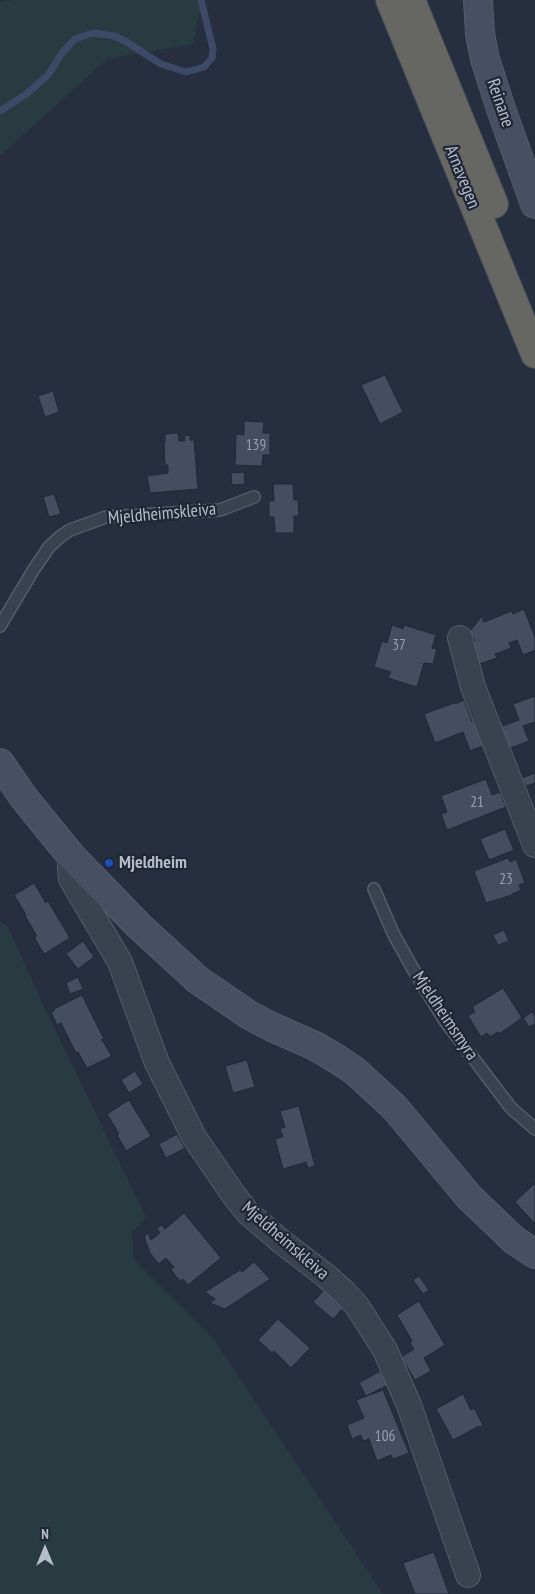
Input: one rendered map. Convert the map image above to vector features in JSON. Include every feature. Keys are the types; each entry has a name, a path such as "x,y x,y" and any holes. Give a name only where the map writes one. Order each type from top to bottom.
{"highway":[{"name":"Arnavegen","path":"390,0 535,354"},
{"name":"Arnavegen","path":"411,0 535,305"}],"main road":[{"name":"Reinane","path":"478,0 480,34 485,59 535,204"},
{"path":"0,763 30,806 72,857 139,926 198,980 249,1015 272,1028 314,1046 355,1071 395,1108 469,1197 514,1240 535,1254"}],"street":[{"path":"460,638 473,687 535,845"},
{"name":"Mjeldheimskleiva","path":"72,857 71,879 120,962 157,1063 194,1137 232,1194 248,1213 344,1292 357,1306 385,1350 409,1405 468,1575"}],"lane":[{"name":"Mjeldheimskleiva","path":"0,626 49,547 70,530 106,516 220,510 254,497"},
{"name":"Mjeldheimsmyra","path":"374,889 412,969 445,1020 510,1108 535,1129"}],"green space":[{"path":"12,0 202,0 193,44 107,59 0,156 0,2"},
{"path":"0,922 7,925 47,1013 146,1217 132,1233 134,1260 213,1338 383,1594 0,1594"}],"building":[{"path":"385,375 403,412 380,424 361,385"},
{"path":"53,391 59,412 45,417 38,396"},
{"path":"244,421 264,422 263,433 270,433 270,455 263,455 262,466 235,465 236,434 244,435"},
{"path":"178,433 179,441 185,441 184,436 190,435 190,440 194,440 198,489 150,493 147,476 168,473 168,465 165,465 165,434"},
{"path":"244,472 245,484 232,485 231,473"},
{"path":"273,484 293,484 294,500 298,500 299,516 294,516 294,533 275,533 274,517 269,517 269,501 274,501"},
{"path":"54,494 61,514 49,517 43,497"},
{"path":"524,609 535,637 535,650 523,655 517,640 509,643 511,648 495,654 497,658 476,665 468,644 475,641 470,631 482,616 484,622 512,611 513,614"},
{"path":"392,625 403,629 404,625 436,635 432,648 437,649 433,664 424,663 417,687 388,678 391,672 374,667 382,641 387,643"},
{"path":"535,696 535,722 523,726 529,741 508,749 500,727 519,720 513,704"},
{"path":"464,700 472,722 480,719 490,743 470,751 463,732 435,743 424,714"},
{"path":"535,773 535,783 526,786 522,778"},
{"path":"486,779 492,795 500,792 506,807 447,830 441,814 447,812 441,796"},
{"path":"505,829 514,850 489,860 480,839"},
{"path":"508,858 510,862 516,859 525,883 519,885 521,890 512,895 486,903 474,871"},
{"path":"34,883 46,903 48,901 70,938 44,954 34,937 37,936 14,895"},
{"path":"504,930 509,941 498,945 493,935"},
{"path":"83,941 94,957 78,969 66,954"},
{"path":"78,977 83,989 70,994 66,983"},
{"path":"503,988 522,1018 499,1034 498,1032 490,1037 487,1033 481,1037 468,1016 475,1012 472,1007"},
{"path":"82,995 104,1039 101,1040 111,1055 87,1068 78,1052 76,1053 61,1023 57,1025 51,1012"},
{"path":"532,1012 535,1016 535,1024 529,1027 523,1018"},
{"path":"247,1060 255,1087 233,1093 225,1066"},
{"path":"135,1071 143,1084 129,1093 121,1080"},
{"path":"129,1100 151,1136 126,1151 117,1135 119,1134 107,1114"},
{"path":"299,1106 315,1166 308,1168 306,1162 283,1169 275,1139 283,1137 280,1129 285,1127 280,1111"},
{"path":"177,1134 185,1148 166,1158 159,1144"},
{"path":"535,1183 535,1224 515,1202"},
{"path":"184,1213 221,1258 188,1285 183,1279 180,1281 171,1270 174,1267 166,1258 159,1264 149,1252 145,1240 145,1236 148,1233 151,1240 160,1233 157,1228 161,1225 165,1229"},
{"path":"254,1262 270,1279 225,1309 210,1303 215,1299 205,1292 240,1270 242,1272"},
{"path":"419,1276 429,1290 423,1294 413,1280"},
{"path":"328,1286 347,1304 333,1319 313,1302"},
{"path":"419,1301 445,1345 424,1358 431,1371 415,1380 401,1357 414,1349 410,1343 412,1341 397,1315"},
{"path":"278,1319 310,1348 291,1368 274,1351 272,1353 258,1340"},
{"path":"380,1371 388,1385 366,1396 359,1383"},
{"path":"383,1390 409,1453 393,1459 391,1455 377,1461 369,1439 363,1441 361,1435 352,1439 347,1425 364,1418 356,1400"},
{"path":"463,1394 471,1410 474,1408 483,1425 453,1440 436,1409"},
{"path":"434,1552 449,1594 415,1594 403,1563"}],"waterway":[{"path":"0,111 25,95 48,75 62,53 75,39 93,33 114,36 161,64 186,72 204,67 212,58 213,49 201,0"}],"place":[{"name":"Mjeldheim","path":"109,863"}]}
